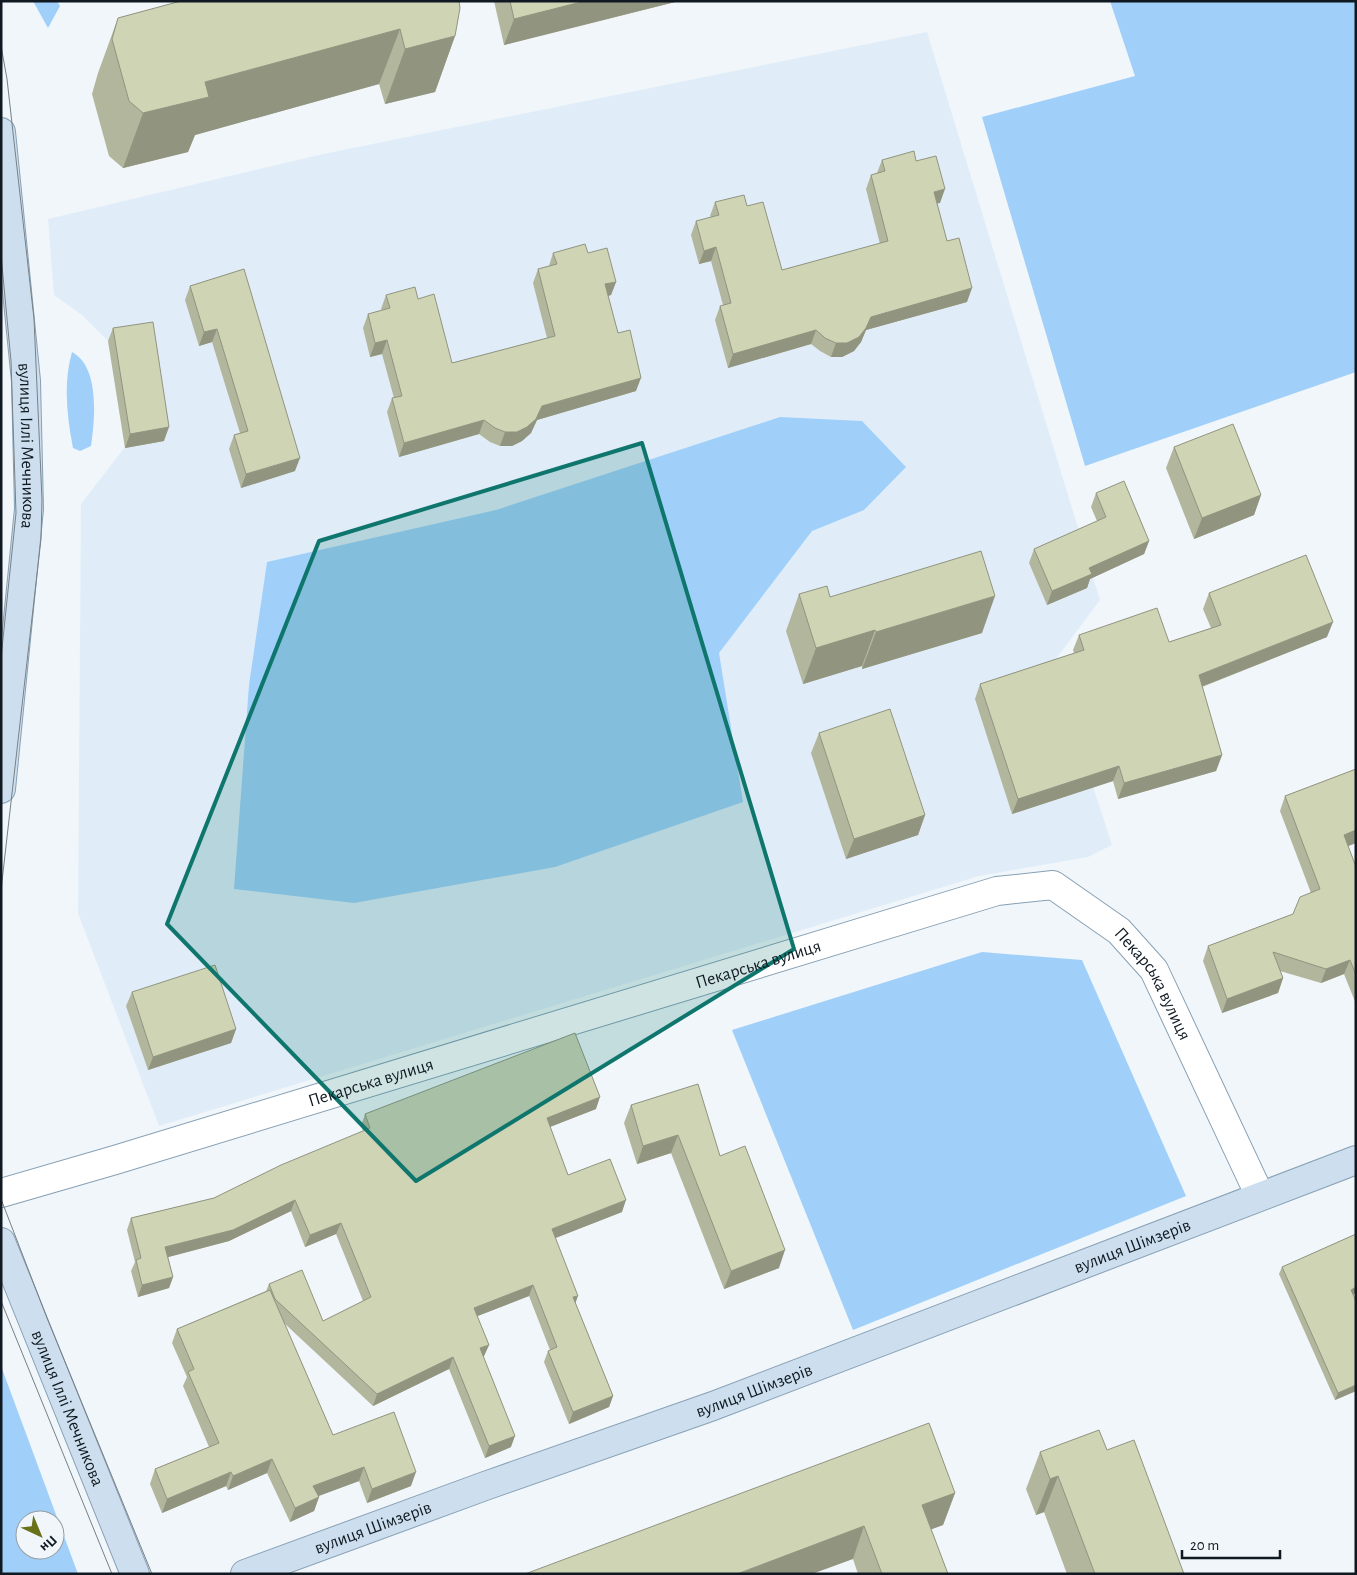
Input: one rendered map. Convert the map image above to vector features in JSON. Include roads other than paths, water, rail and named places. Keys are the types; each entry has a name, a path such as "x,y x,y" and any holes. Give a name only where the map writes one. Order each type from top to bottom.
{"street":[{"name":"вулиця Іллі Мечникова","path":"1,132 26,381 29,509 1,789"},
{"name":"Пекарська вулиця","path":"1,1192 134,1155 997,891 1053,885 1119,931 1154,970 1260,1196"},
{"path":"1260,1196 1356,1160"},
{"name":"вулиця Шімзерів","path":"245,1574 477,1489 713,1406 1260,1196"},
{"name":"вулиця Іллі Мечникова","path":"1,1242 135,1574"}],"tram line":[{"path":"1,46 7,79 34,319 42,500 41,539 1,890"},
{"path":"1,255 11,361 16,513 1,658"},
{"path":"1,1199 47,1318 152,1574"},
{"path":"1,1301 112,1574"}]}
